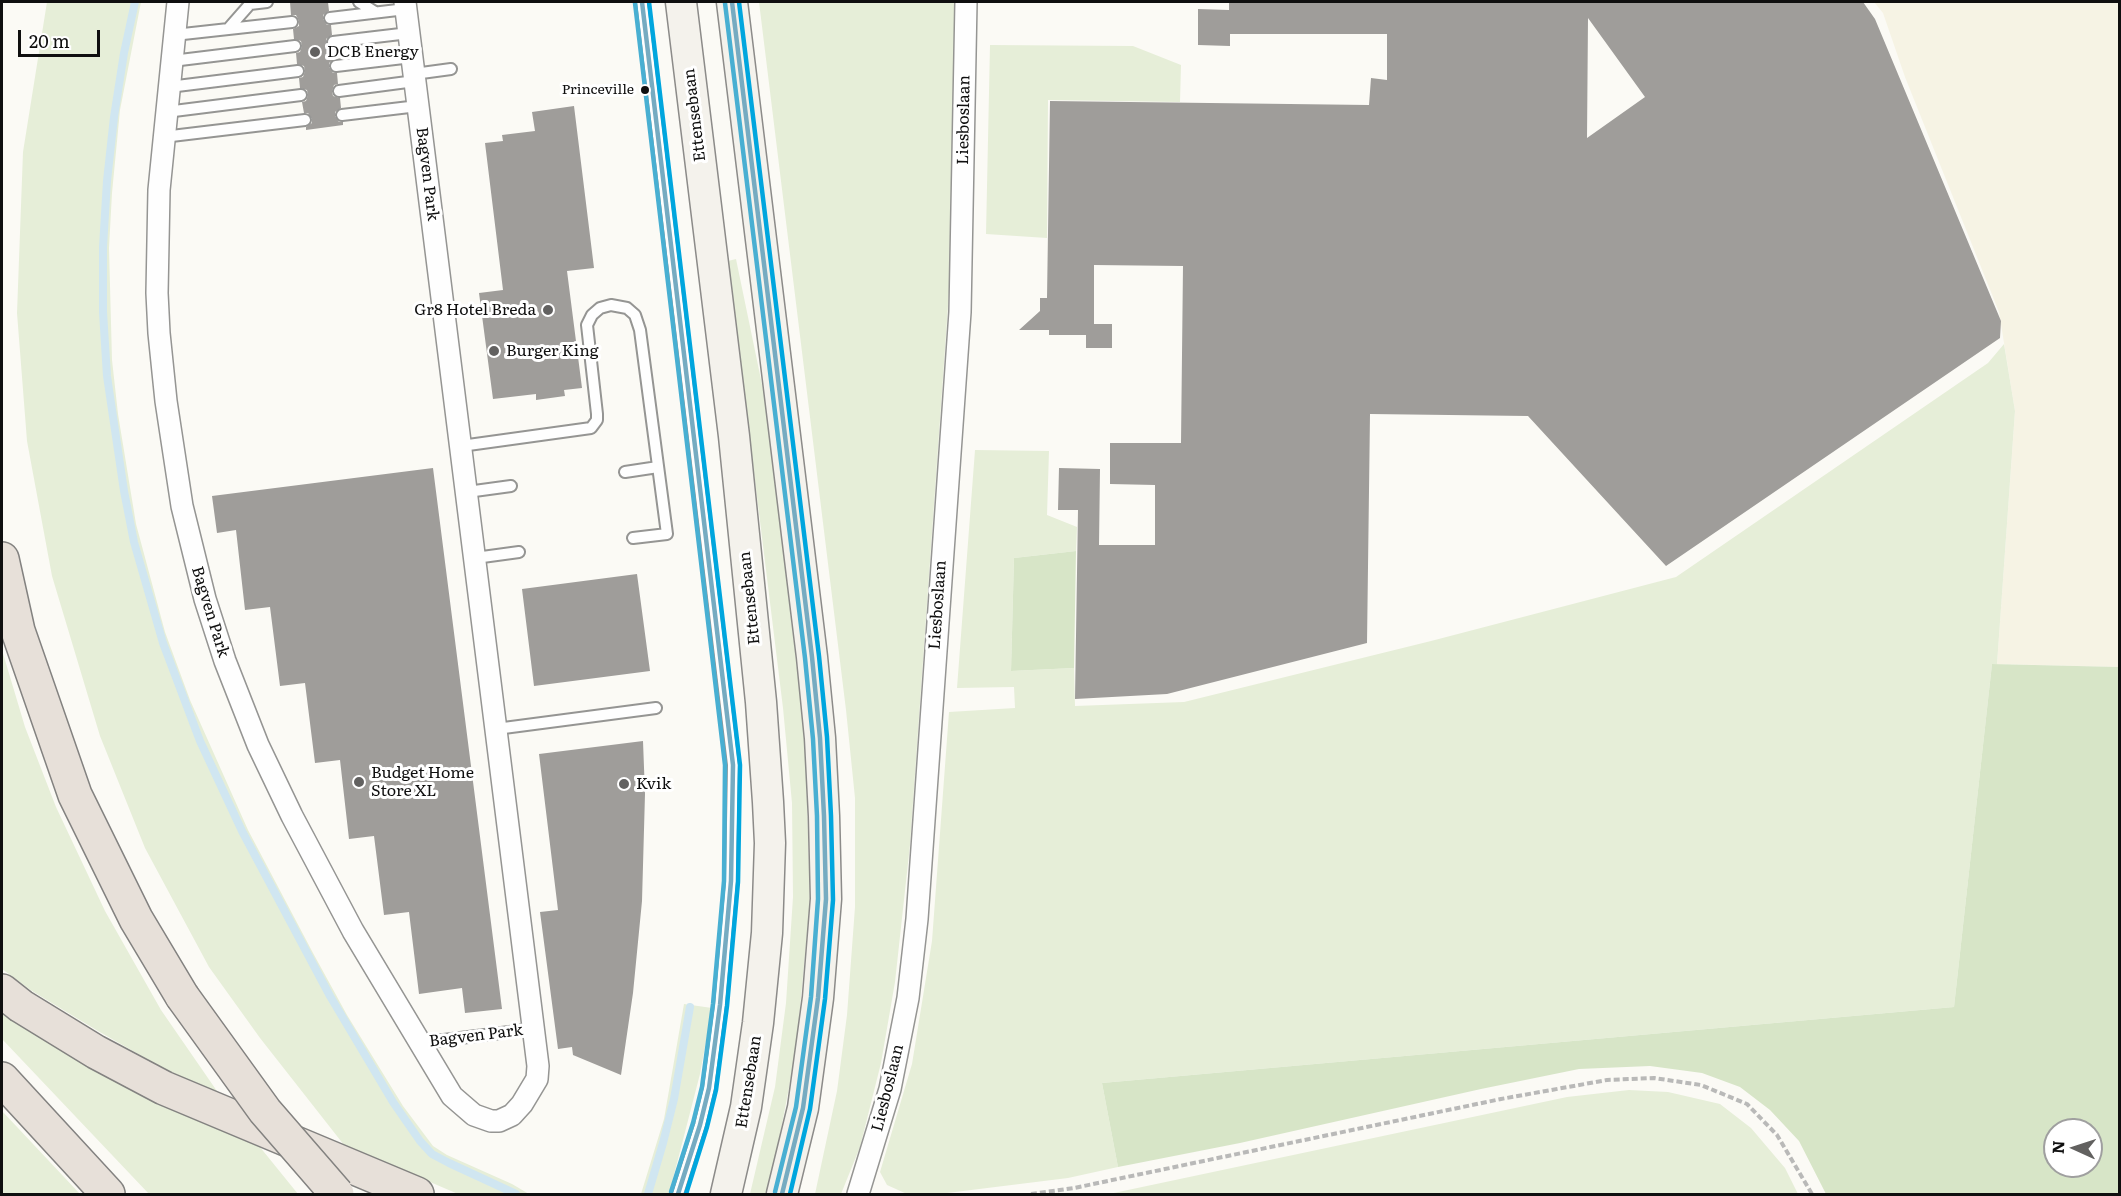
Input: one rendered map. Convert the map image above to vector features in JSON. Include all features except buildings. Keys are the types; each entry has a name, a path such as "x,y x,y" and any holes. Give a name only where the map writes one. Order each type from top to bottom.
{"highway":[{"path":"2,559 18,631 75,795 136,919 182,996 265,1111 337,1194"},
{"path":"2,992 96,1052 164,1088 417,1194"},
{"path":"2,1079 108,1194"}],"main road":[{"name":"Ettensebaan","path":"681,2 735,447 761,702 768,802 767,933 758,1023 746,1107 726,1194"},
{"path":"732,2 812,657 820,738 824,816 826,899 818,998 803,1108 782,1194"}],"street":[{"name":"Bagven Park","path":"178,2 163,137 157,292 160,355 182,506 202,589 225,661 269,768 348,922 418,1043 452,1096 474,1115 491,1121 512,1115 518,1110 537,1079 538,1066 405,5"},
{"name":"Liesboslaan","path":"867,1191 908,998 917,919 960,312 966,2"}],"lane":[{"path":"228,29 250,4 267,2"},
{"path":"359,2 375,12"},
{"path":"642,2 733,765 731,881 716,1037 704,1109 678,1194"},
{"name":"Bagven Park","path":"330,18 405,5"},
{"path":"174,35 292,22"},
{"path":"333,42 409,33"},
{"path":"171,61 295,46"},
{"path":"336,66 414,71 451,69"},
{"path":"169,87 298,71"},
{"path":"339,91 414,71"},
{"path":"166,112 301,95"},
{"name":"Bagven Park","path":"342,115 418,106"},
{"path":"163,137 304,120"},
{"path":"461,447 586,430 595,425 597,414 587,325 595,311 605,306 616,305 631,310 640,330 667,534 633,538"},
{"path":"625,472 658,467"},
{"path":"467,492 511,486"},
{"path":"475,558 519,552"},
{"path":"496,729 656,708"},
{"name":"Bagven Park","path":"418,1043 534,1029"}],"path":[{"path":"1031,1194 1074,1188 1501,1099 1607,1080 1654,1078 1701,1085 1747,1104 1777,1135 1812,1194"}],"shaded area":[{"path":"1874,2 2119,2 2119,667 1997,664 2015,411 1999,312 1905,77 1883,13"}],"green space":[{"path":"47,2 141,2 120,110 112,193 109,248 112,360 118,414 136,524 165,632 190,700 248,830 347,1015 403,1106 433,1146 529,1194 458,1194 344,1145 260,1038 209,967 145,848 100,736 52,576 27,441 17,313 23,152"},
{"path":"759,2 955,2 950,278 910,845 895,982 881,1063 860,1147 841,1194 815,1194 837,1091 847,1015 855,907 855,798"},
{"path":"990,45 1133,46 1181,65 1180,102 1048,100 1047,238 986,234"},
{"path":"736,259 765,399 805,736 810,901 796,1051 767,1194 750,1194 775,1087 786,1003 793,897 792,803 783,708 728,261"},
{"path":"2004,344 2015,411 1997,664 1992,664 1954,1007 1102,1083 1118,1167 1068,1178 939,1194 907,1194 887,1185 880,1172 912,1064 932,941 949,712 1015,708 1014,687 957,688 975,450 1049,451 1047,515 1077,527 1076,551 1014,558 1011,671 1074,668 1075,706 1184,702 1676,577 1988,363"},
{"path":"1076,551 1074,668 1011,671 1014,558"},
{"path":"2,650 25,727 56,807 105,911 161,1010 219,1094 161,1067 98,1031 32,991 2,969"},
{"path":"1992,664 2119,667 2119,1194 1826,1194 1799,1141 1770,1110 1740,1087 1702,1073 1650,1066 1579,1069 1240,1143 1118,1167 1102,1083 1954,1007"},
{"path":"2,1001 251,1136 298,1194 149,1194 2,1039"},
{"path":"684,1004 712,1008 700,1074 669,1194 641,1194 664,1119"},
{"path":"1629,1090 1668,1092 1720,1104 1751,1128 1785,1168 1798,1194 1109,1194 1567,1097"},
{"path":"2,1111 80,1194 2,1194"}],"waterway":[{"path":"135,2 124,53 107,181 103,247 103,312 107,376 124,491 134,542 163,643 200,741 242,831 330,996 393,1102 420,1141 432,1154 516,1194"},
{"path":"648,1194 674,1099 690,1007"}],"transit line":[{"path":"642,2 733,765 731,881 720,1005 709,1088 678,1194"},
{"path":"649,2 740,765 738,882 727,1006 716,1090 686,1194"},
{"path":"732,2 812,657 820,738 824,816 826,899 818,998 803,1108 782,1194"},
{"path":"739,2 819,656 827,737 831,816 833,900 825,999 810,1109 790,1194"},
{"path":"635,3 725,765 724,881 713,1004 702,1087 671,1192"},
{"path":"725,3 805,658 813,739 817,816 818,899 811,997 796,1107 775,1192"}],"place":[{"name":"DCB Energy","path":"315,52"},
{"name":"Princeville","path":"645,90"},
{"name":"Gr8 Hotel Breda","path":"548,310"},
{"name":"Burger King","path":"494,351"},
{"name":"Budget Home Store XL","path":"359,782"},
{"name":"Kvik","path":"624,784"}]}
